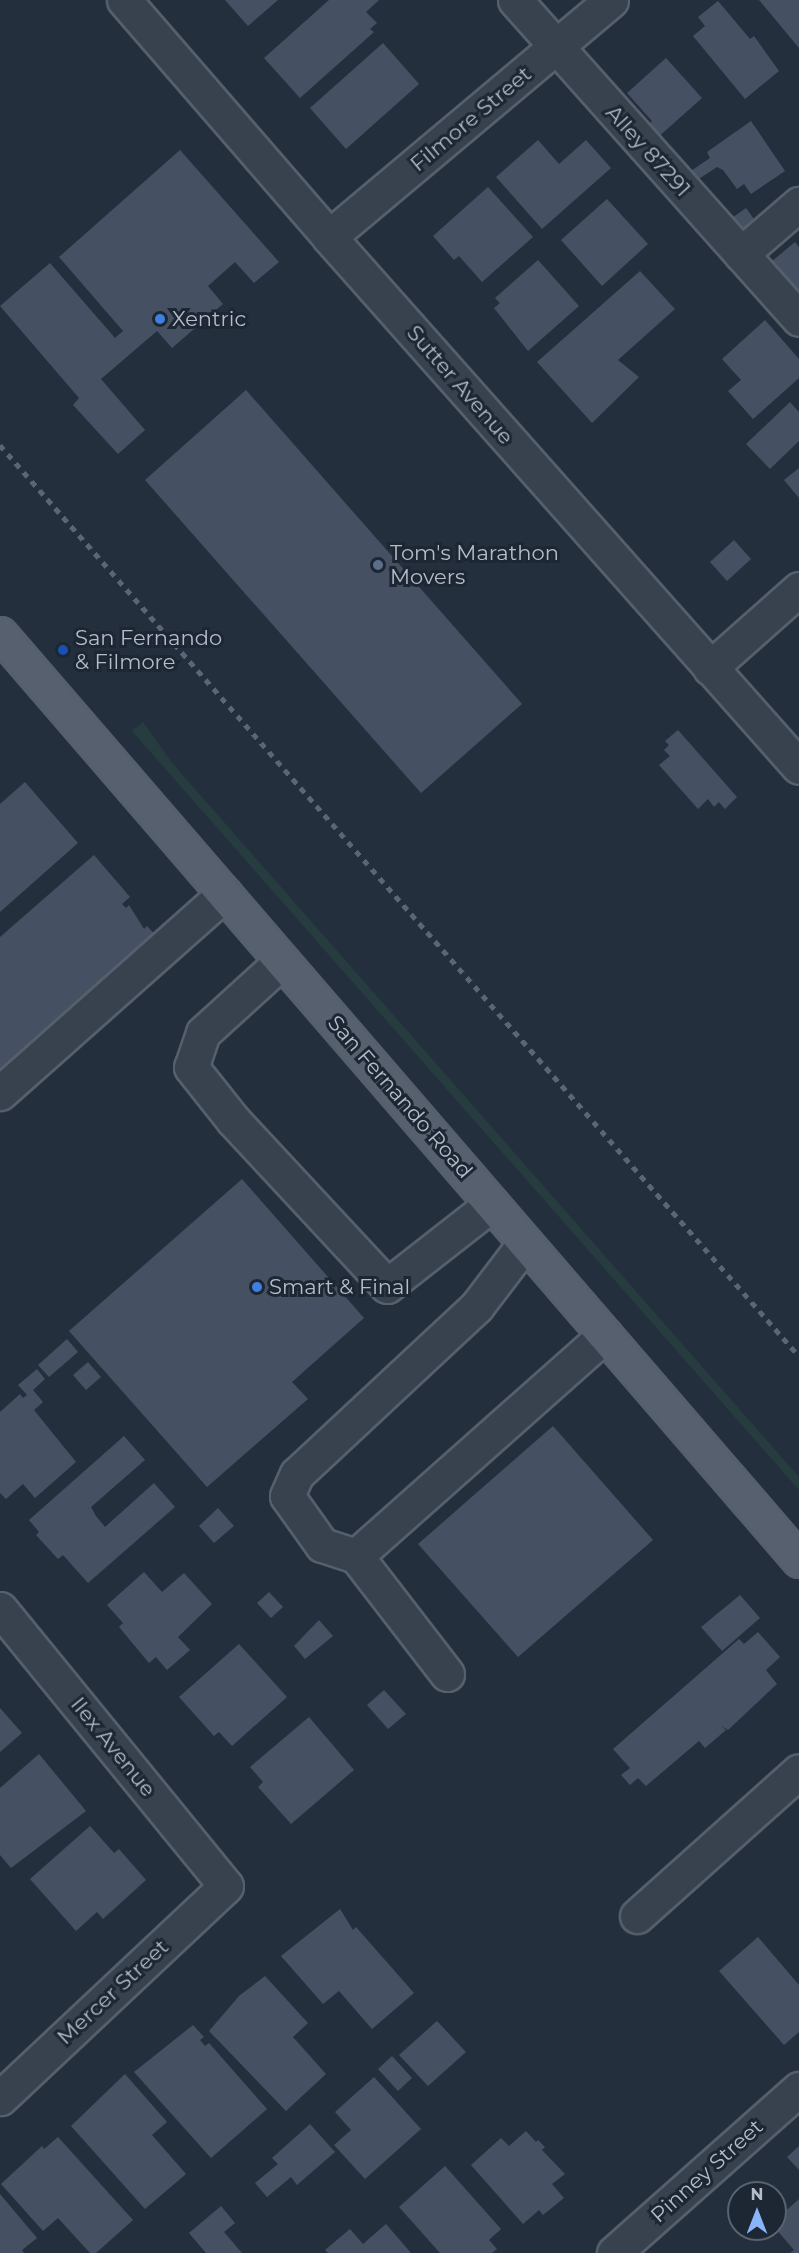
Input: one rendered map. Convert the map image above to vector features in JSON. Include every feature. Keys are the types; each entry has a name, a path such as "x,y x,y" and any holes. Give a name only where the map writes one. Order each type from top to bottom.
{"main road":[{"name":"San Fernando Road","path":"0,634 799,1560"}],"street":[{"name":"Sutter Avenue","path":"124,0 329,237 799,766"},
{"name":"Alley 87291","path":"515,0 555,49 799,319"},
{"name":"Filmore Street","path":"329,237 611,0"},
{"path":"741,254 799,204"},
{"path":"710,668 799,589"},
{"path":"0,1093 224,894"},
{"path":"282,961 203,1033 191,1067 233,1120 387,1286 492,1204"},
{"path":"447,1674 356,1556 322,1545 286,1496 297,1474 477,1306 525,1243"},
{"path":"356,1556 605,1335"},
{"name":"Ilex Avenue","path":"0,1609 226,1886"},
{"path":"637,1916 799,1771"},
{"name":"Mercer Street","path":"0,2098 226,1886"},
{"name":"Pinney Street","path":"614,2253 799,2089"}],"green space":[{"path":"143,722 173,764 799,1477 799,1490 132,731"}],"building":[{"path":"225,0 278,0 248,26"},
{"path":"329,0 379,0 366,12 377,23 370,29 374,32 300,98 264,58"},
{"path":"759,0 799,0 799,48"},
{"path":"718,1 750,39 754,36 779,71 745,99 693,36 705,26 698,17"},
{"path":"383,43 419,84 346,149 310,108"},
{"path":"666,58 702,98 656,139 645,128 652,121 627,93"},
{"path":"751,121 785,171 751,194 744,184 737,189 723,170 717,167 694,182 688,173 710,158 707,152"},
{"path":"538,140 559,164 586,140 611,168 542,229 496,177"},
{"path":"180,150 279,262 254,283 235,262 208,286 223,304 172,348 157,331 101,379 145,430 118,454 73,405 79,398 0,306 50,263 115,338 123,331 59,257"},
{"path":"488,187 533,237 482,282 459,256 454,260 433,236"},
{"path":"607,199 648,244 602,286 561,240"},
{"path":"746,208 762,230 745,242 729,220"},
{"path":"795,242 799,247 799,294 771,262"},
{"path":"538,260 579,306 528,351 494,308 500,303 495,298"},
{"path":"640,271 675,309 618,360 639,377 592,423 537,362"},
{"path":"765,320 799,359 799,378 753,419 728,391 741,380 722,359"},
{"path":"246,390 522,704 421,793 145,480"},
{"path":"790,402 799,412 799,441 770,469 746,444"},
{"path":"799,468 799,498 784,480"},
{"path":"734,540 751,559 727,581 710,562"},
{"path":"678,730 737,797 725,809 719,802 714,807 708,799 698,809 659,765 670,756 664,750 669,745 665,741"},
{"path":"25,782 78,843 0,912 0,804"},
{"path":"94,855 130,897 122,904 126,908 129,905 144,929 147,926 160,940 0,1076 0,937"},
{"path":"242,1179 364,1318 292,1382 308,1399 207,1487 69,1331"},
{"path":"67,1339 78,1352 49,1377 38,1365"},
{"path":"88,1362 101,1377 86,1390 73,1375"},
{"path":"37,1369 45,1379 33,1390 43,1402 34,1410 76,1462 35,1498 23,1484 6,1499 0,1493 0,1412 20,1394 23,1398 27,1395 18,1385"},
{"path":"553,1426 653,1540 518,1657 418,1544"},
{"path":"124,1436 145,1460 91,1507 96,1516 105,1527 154,1483 175,1507 88,1583 63,1555 58,1559 36,1535 39,1532 29,1520"},
{"path":"218,1508 234,1526 214,1543 199,1526"},
{"path":"144,1572 162,1592 184,1573 212,1604 178,1637 190,1650 167,1670 156,1657 149,1663 119,1627 123,1623 107,1605"},
{"path":"269,1592 283,1607 271,1618 257,1603"},
{"path":"740,1595 760,1618 722,1651 701,1627"},
{"path":"319,1620 333,1636 305,1659 294,1646"},
{"path":"758,1632 780,1657 766,1670 777,1684 728,1730 721,1726 726,1730 705,1748 699,1741 646,1786 638,1778 630,1785 621,1775 630,1768 613,1749 739,1639 744,1644"},
{"path":"239,1644 287,1697 232,1746 219,1732 214,1736 179,1697"},
{"path":"384,1690 406,1714 388,1729 367,1705"},
{"path":"0,1708 22,1733 0,1752"},
{"path":"309,1717 354,1770 291,1824 258,1787 263,1782 250,1767"},
{"path":"39,1754 86,1811 11,1868 0,1855 0,1788"},
{"path":"90,1826 114,1853 119,1849 146,1880 103,1919 97,1912 76,1931 30,1879"},
{"path":"340,1909 353,1930 356,1927 414,1993 372,2029 339,1991 323,2004 281,1956"},
{"path":"758,1937 799,1985 799,2032 784,2045 719,1971"},
{"path":"265,1976 308,2023 293,2037 326,2074 286,2111 209,2031 239,1996"},
{"path":"437,2021 466,2052 428,2086 399,2055"},
{"path":"193,2025 204,2037 200,2040 205,2046 209,2043 267,2109 211,2158 134,2072"},
{"path":"392,2056 412,2078 398,2091 378,2069"},
{"path":"125,2074 167,2122 152,2135 186,2174 145,2209 71,2126"},
{"path":"374,2077 421,2129 365,2179 334,2145 351,2130 335,2112"},
{"path":"310,2124 335,2152 297,2185 291,2177 267,2197 255,2183 278,2164 272,2158"},
{"path":"526,2131 536,2142 538,2140 545,2147 542,2150 565,2174 552,2184 564,2198 543,2215 539,2210 523,2224 471,2165 501,2138 509,2146"},
{"path":"58,2137 133,2220 96,2253 90,2253 58,2218 43,2231 1,2184 42,2146 44,2149"},
{"path":"799,2146 799,2170 787,2157"},
{"path":"445,2166 501,2229 489,2240 497,2249 492,2253 440,2253 399,2207"},
{"path":"0,2194 37,2238 22,2250 24,2253 0,2253"},
{"path":"799,2199 799,2253 790,2253 794,2250 786,2241 787,2210"},
{"path":"221,2206 235,2223 224,2232 242,2253 206,2253 189,2233"},
{"path":"386,2224 411,2253 328,2253 325,2250 350,2229 363,2244"}],"railway":[{"path":"0,445 799,1356"}],"place":[{"name":"Xentric","path":"160,319"},
{"name":"Tom's Marathon Movers","path":"378,565"},
{"name":"San Fernando & Filmore","path":"63,650"},
{"name":"Smart & Final","path":"257,1287"}]}
